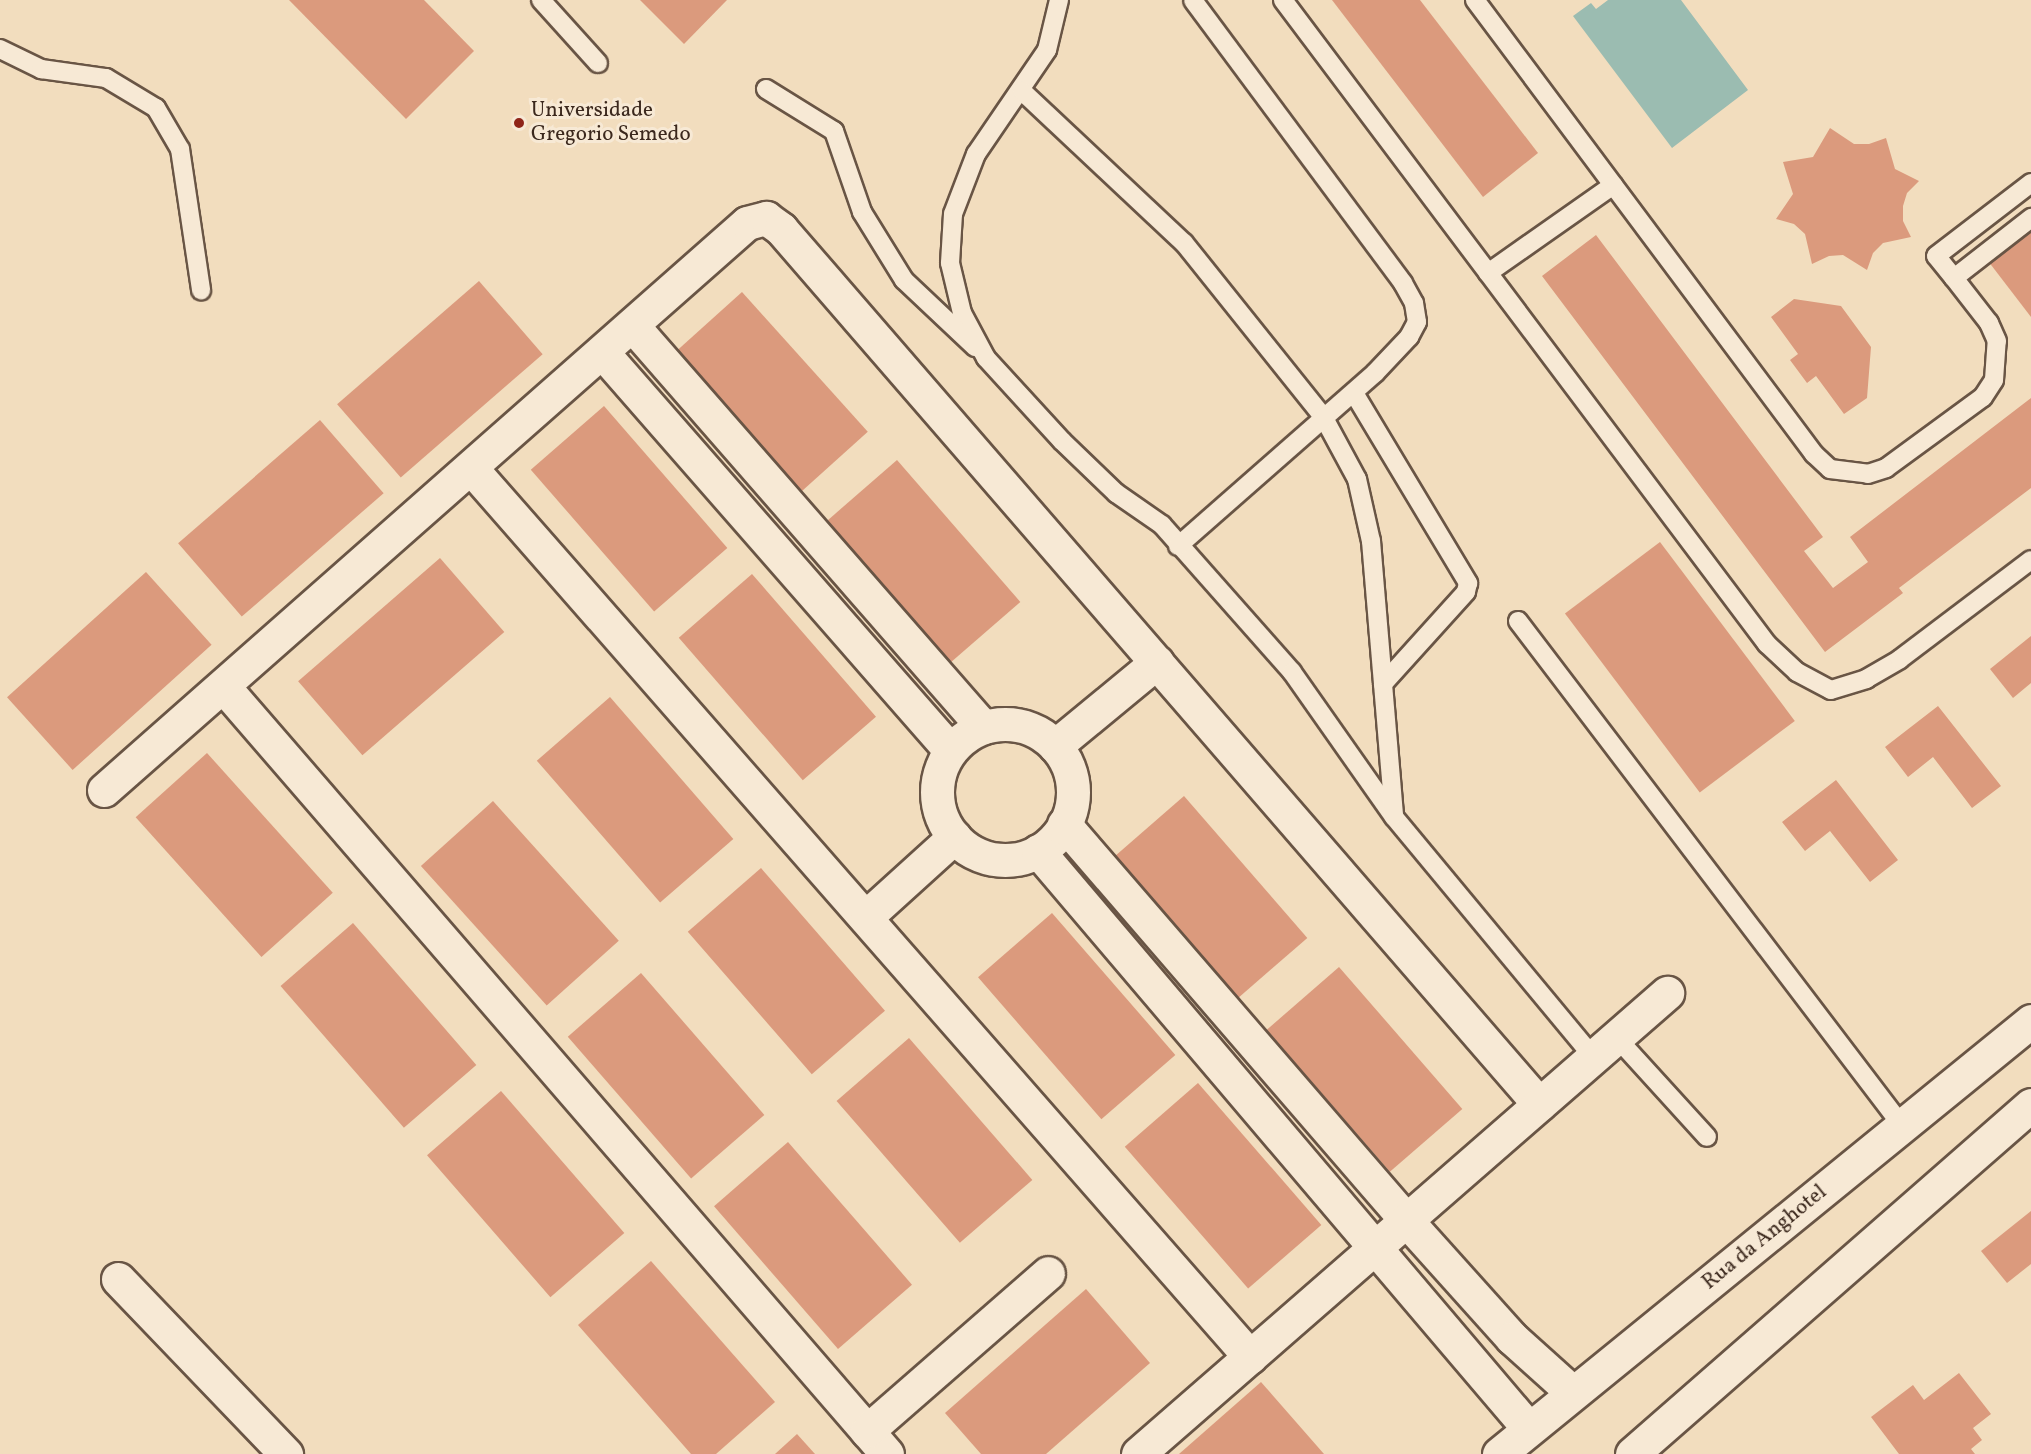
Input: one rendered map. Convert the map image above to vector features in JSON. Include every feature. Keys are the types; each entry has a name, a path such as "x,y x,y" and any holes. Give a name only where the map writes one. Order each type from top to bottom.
{"street":[{"path":"104,790 747,223 766,218 781,229 1539,1104"},
{"path":"632,326 983,727"},
{"path":"602,352 950,750"},
{"path":"471,468 867,916 1250,1357"},
{"path":"1055,746 1157,662"},
{"path":"223,686 877,1443 1048,1273"},
{"path":"1022,725 1055,746 1067,763 1072,783 1072,805 1064,824 1038,851 1017,859 994,859 972,852 954,837 942,818 936,795 940,772 950,750 965,736 983,727 1022,725"},
{"path":"1064,824 1406,1220 1512,1338 1572,1392"},
{"path":"867,916 954,837"},
{"path":"1038,851 1529,1429"},
{"path":"1138,1454 1667,993"},
{"name":"Rua da Anghotel","path":"1499,1454 1572,1392 1903,1127 2031,1021"},
{"path":"1632,1454 2031,1105"},
{"path":"118,1279 286,1454"}],"lane":[{"path":"542,0 598,63"},
{"path":"986,358 962,313 950,263 953,214 976,154 1022,91 1047,51 1059,0"},
{"path":"1178,546 1354,393 1409,337 1417,322 1414,303 1403,283 1193,0"},
{"path":"1283,0 1767,644 1815,684 1831,690 1866,679 1900,659 2031,560"},
{"path":"1475,0 1814,453 1830,469 1868,474 1886,468 1983,397 1994,380 1997,341 1989,323 1936,256 2031,183"},
{"path":"0,49 8,57 40,69 106,78 156,108 180,149 201,290"},
{"path":"766,89 834,130 862,212 904,280 986,358 1069,448 1116,493 1162,525 1178,546 1292,672 1394,817 1604,1047 1707,1137"},
{"path":"1022,91 1184,243 1324,418 1357,479 1371,541 1394,817"},
{"path":"1488,273 1613,185"},
{"path":"1954,278 2031,218"},
{"path":"1354,393 1468,584 1466,592 1383,684"},
{"path":"1518,621 1903,1127"}],"water":[{"path":"1608,0 1681,0 1748,90 1672,148 1573,16 1591,3 1596,9"}],"building":[{"path":"289,0 424,0 474,51 406,119"},
{"path":"640,0 727,0 684,44"},
{"path":"1332,0 1420,0 1538,153 1483,197"},
{"path":"1830,128 1854,144 1869,144 1886,138 1895,169 1919,181 1907,193 1903,206 1903,221 1911,237 1883,243 1873,253 1867,270 1843,255 1829,256 1812,264 1805,234 1794,224 1776,219 1793,194 1783,162 1813,157"},
{"path":"2031,222 2031,317 1985,257"},
{"path":"1596,235 1823,537 1804,551 1833,588 1868,562 1850,537 2031,398 2031,488 1899,588 1903,593 1825,652 1542,276"},
{"path":"479,281 543,354 401,478 337,404"},
{"path":"742,292 868,432 796,496 671,356"},
{"path":"1794,299 1841,306 1871,347 1867,398 1844,414 1816,376 1807,383 1790,360 1798,354 1771,317"},
{"path":"604,406 727,548 654,612 531,470"},
{"path":"320,420 384,493 242,617 178,543"},
{"path":"897,460 1020,602 947,666 824,524"},
{"path":"1660,542 1795,721 1700,793 1565,614"},
{"path":"440,558 504,632 362,755 298,681"},
{"path":"146,572 212,645 73,770 7,697"},
{"path":"752,574 876,717 803,780 679,638"},
{"path":"2031,636 2031,683 2013,698 1990,669"},
{"path":"610,697 733,839 660,903 537,761"},
{"path":"1938,706 2001,786 1972,808 1933,757 1908,777 1885,747"},
{"path":"207,753 333,893 261,957 136,817"},
{"path":"1836,780 1898,860 1870,882 1830,831 1805,851 1782,822"},
{"path":"1184,796 1307,938 1234,1002 1111,860"},
{"path":"493,801 619,941 547,1006 421,866"},
{"path":"761,868 885,1011 812,1074 688,932"},
{"path":"1052,913 1175,1055 1101,1119 978,977"},
{"path":"353,923 476,1065 404,1128 281,986"},
{"path":"1339,967 1462,1109 1390,1172 1267,1030"},
{"path":"641,973 764,1115 691,1179 568,1037"},
{"path":"909,1038 1032,1180 960,1243 837,1101"},
{"path":"1198,1083 1321,1225 1248,1289 1125,1147"},
{"path":"501,1091 624,1233 550,1297 427,1155"},
{"path":"788,1142 912,1285 838,1349 714,1206"},
{"path":"2031,1211 2031,1264 2007,1283 1981,1251"},
{"path":"651,1261 775,1402 716,1454 691,1454 578,1325"},
{"path":"1086,1289 1150,1363 1046,1454 981,1454 945,1413"},
{"path":"1959,1373 1991,1414 1973,1428 1982,1440 1971,1449 1975,1454 1899,1454 1871,1417 1913,1385 1924,1400"},
{"path":"1261,1382 1324,1454 1179,1454"},
{"path":"797,1434 815,1454 775,1454"}],"place":[{"name":"Universidade Gregorio Semedo","path":"519,123"}]}
